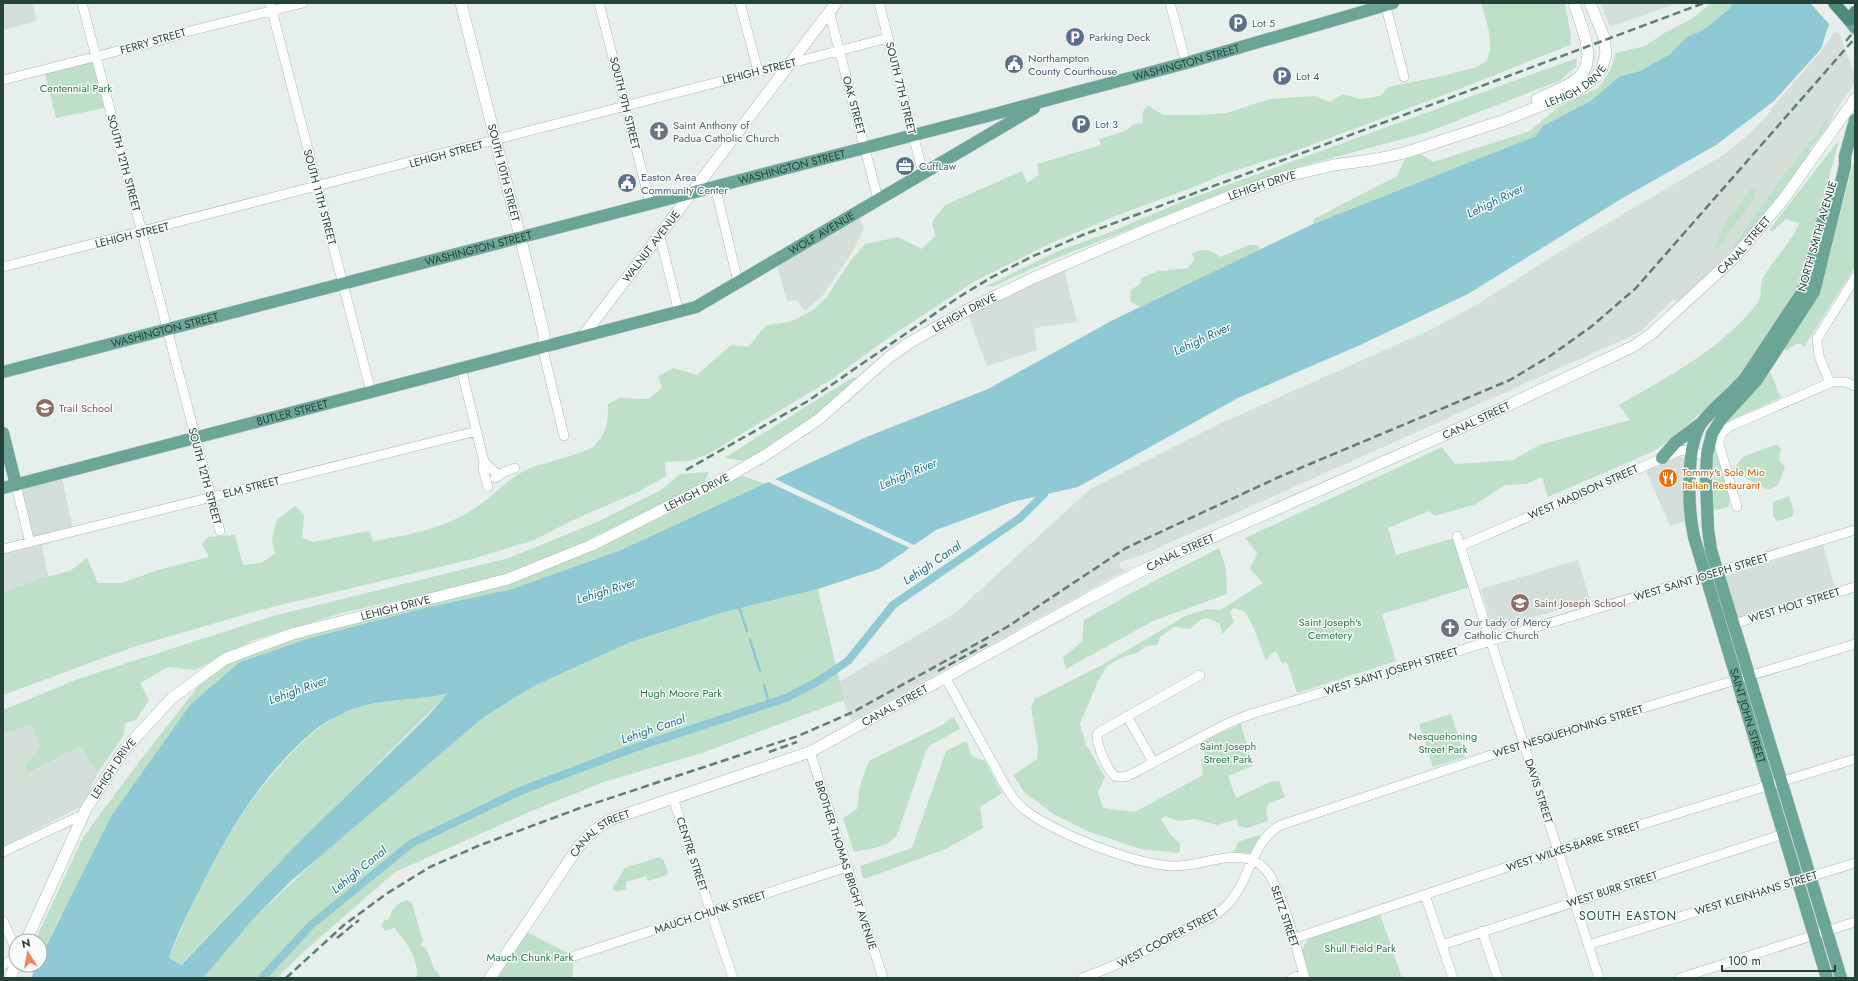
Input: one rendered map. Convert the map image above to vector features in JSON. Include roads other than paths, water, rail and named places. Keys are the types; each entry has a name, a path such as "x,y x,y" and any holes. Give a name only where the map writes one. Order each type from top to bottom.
{"highway":[{"path":"1834,3 1851,19"}],"main road":[{"name":"WASHINGTON STREET","path":"3,372 991,115 1186,63 1388,4"},
{"name":"WOLF AVENUE","path":"582,337 679,313 696,307 1049,99"},
{"path":"991,115 994,127 993,132"},
{"name":"NORTH SMITH AVENUE","path":"1707,457 1710,438 1718,422 1756,381 1814,292 1845,166 1845,156 1855,120"},
{"name":"NORTH SMITH AVENUE","path":"1691,451 1696,434 1702,422 1736,389 1746,377 1801,294 1809,272 1837,165 1845,156"},
{"name":"BUTLER STREET","path":"3,488 582,337"},
{"path":"1662,458 1675,443 1702,422"},
{"path":"3,433 16,485"},
{"name":"SAINT JOHN STREET","path":"1691,451 1689,473 1692,530 1827,978"},
{"name":"SAINT JOHN STREET","path":"1707,457 1708,529 1710,546 1841,978"}],"street":[{"name":"SOUTH 12TH STREET","path":"82,3 220,531"},
{"name":"FERRY STREET","path":"3,80 165,39 271,7 303,3"},
{"name":"SOUTH 10TH STREET","path":"461,3 544,334 544,354 564,436"},
{"name":"SOUTH 9TH STREET","path":"599,3 650,203"},
{"path":"740,3 758,71"},
{"name":"SOUTH 7TH STREET","path":"879,3 922,173"},
{"path":"1170,3 1186,63"},
{"name":"LEHIGH DRIVE","path":"1460,134 1565,86 1581,75 1586,66 1589,54 1574,3"},
{"name":"LEHIGH DRIVE","path":"30,933 84,814 124,750 172,698 225,659 292,634 508,579 551,563 724,478 767,454 819,419 888,358 909,343 966,310 1031,279 1235,194 1288,176 1334,164 1377,159 1404,153 1502,121 1575,92 1596,77 1602,68 1607,48 1601,28 1590,3"},
{"path":"1388,4 1404,77"},
{"name":"SOUTH 11TH STREET","path":"271,7 371,392"},
{"name":"OAK STREET","path":"832,7 840,50 866,147 878,199"},
{"name":"WALNUT AVENUE","path":"582,337 659,233 790,64 832,7"},
{"name":"LEHIGH STREET","path":"3,268 888,38"},
{"name":"CANAL STREET","path":"490,978 587,837 609,820 810,752 1100,591 1170,556 1458,429 1634,346 1651,334 1736,256 1782,202 1855,99"},
{"path":"715,186 738,282"},
{"path":"659,233 679,313"},
{"path":"1830,383 1819,356 1817,339 1855,278"},
{"path":"461,368 477,431 484,462 483,469 488,487 498,475 514,468"},
{"path":"1737,508 1719,448 1718,439 1721,434 1733,424 1830,383 1846,382 1855,386"},
{"name":"ELM STREET","path":"3,550 477,431"},
{"name":"WEST MADISON STREET","path":"1461,546 1681,450 1691,451 1707,457"},
{"path":"484,462 498,475"},
{"path":"16,485 30,543"},
{"name":"WEST SAINT JOSEPH STREET","path":"1127,716 1099,732 1096,738 1097,745 1111,771 1117,777 1128,776 1244,716 1855,530"},
{"name":"DAVIS STREET","path":"1456,536 1461,546 1599,978"},
{"name":"WEST HOLT STREET","path":"1733,624 1855,587"},
{"name":"WEST NESQUEHONING STREET","path":"1254,861 1266,837 1281,825 1524,744 1855,644"},
{"path":"1153,762 1127,716 1200,675"},
{"path":"945,677 1006,787 1017,802 1029,813 1084,841 1148,863 1177,866 1198,864 1232,857 1254,861"},
{"name":"BROTHER THOMAS BRIGHT AVENUE","path":"810,752 883,978"},
{"name":"WEST WILKES-BARRE STREET","path":"1293,939 1558,850 1855,759"},
{"name":"CENTRE STREET","path":"673,798 733,978"},
{"path":"3,852 84,814"},
{"name":"WEST BURR STREET","path":"1442,945 1784,834"},
{"name":"SEITZ STREET","path":"1254,861 1265,868 1273,881 1305,976"},
{"name":"WEST COOPER STREET","path":"1082,978 1127,960 1218,913 1236,894 1254,861"},
{"name":"WEST KLEINHANS STREET","path":"1588,945 1855,863"},
{"name":"MAUCH CHUNK STREET","path":"574,956 711,913 847,867"},
{"path":"1425,895 1452,978"},
{"path":"3,921 9,933"},
{"path":"1680,978 1855,922"},
{"path":"1482,931 1498,978"},
{"path":"1292,978 1305,976"}],"water":[{"name":"Lehigh River","path":"1733,3 1841,3 1829,24 1821,49 1774,101 1716,145 1621,199 1468,294 1360,345 1238,398 1078,487 1012,502 936,530 879,569 818,589 721,613 631,642 534,686 485,716 291,881 253,919 203,978 31,978 33,973 48,973 48,942 112,815 191,704 240,662 310,638 420,609 512,589 621,550 864,438 988,389 1113,320 1313,224 1536,136 1543,126 1592,100 1620,76 1640,71 1670,54 1687,37 1703,30 1729,9","holes":["447,694 428,716 305,836 181,965 169,958 179,931 223,845 249,803 264,783 297,746 322,725 358,707 383,702"]}],"waterway":[{"name":"Lehigh Canal","path":"262,978 311,925 412,843 520,791 634,748 786,698 817,682 848,661 893,605 1020,518 1044,494"},
{"path":"740,609 747,631"},
{"path":"750,640 760,671"},
{"path":"764,685 769,704"}],"railway":[{"path":"686,470 808,401 959,297 992,277 1031,257 1085,234 1704,3"},
{"path":"1846,41 1855,30"},
{"path":"286,978 344,925 386,894 430,867 478,846 580,808 798,736 853,712 1007,627 1126,548 1279,477 1510,380 1550,356 1592,326 1636,288 1855,38"},
{"path":"938,671 989,643"},
{"path":"769,752 797,742"},
{"path":"337,938 359,920"}],"place":[{"name":"Lot 5","path":"1238,23"},
{"name":"Parking Deck","path":"1075,37"},
{"name":"Northampton County Courthouse","path":"1014,64"},
{"name":"Lot 4","path":"1282,76"},
{"name":"Lot 3","path":"1081,124"},
{"name":"Saint Anthony of Padua Catholic Church","path":"659,131"},
{"name":"CuffLaw","path":"905,166"},
{"name":"Easton Area Community Center","path":"627,183"},
{"name":"Trail School","path":"45,408"},
{"name":"Tommy's Sole Mio Italian Restaurant","path":"1668,478"},
{"name":"Saint Joseph School","path":"1520,603"},
{"name":"Our Lady of Mercy Catholic Church","path":"1450,628"}],"district":[{"name":"SOUTH EASTON","path":"1628,916"}],"park label":[{"name":"Centennial Park","path":"76,88"},
{"name":"Saint Joseph's Cemetery","path":"1330,628"},
{"name":"Hugh Moore Park","path":"681,693"},
{"name":"Nesquehoning Street Park","path":"1443,742"},
{"name":"Saint Joseph Street Park","path":"1228,752"},
{"name":"Shull Field Park","path":"1360,948"},
{"name":"Mauch Chunk Park","path":"530,957"}]}
